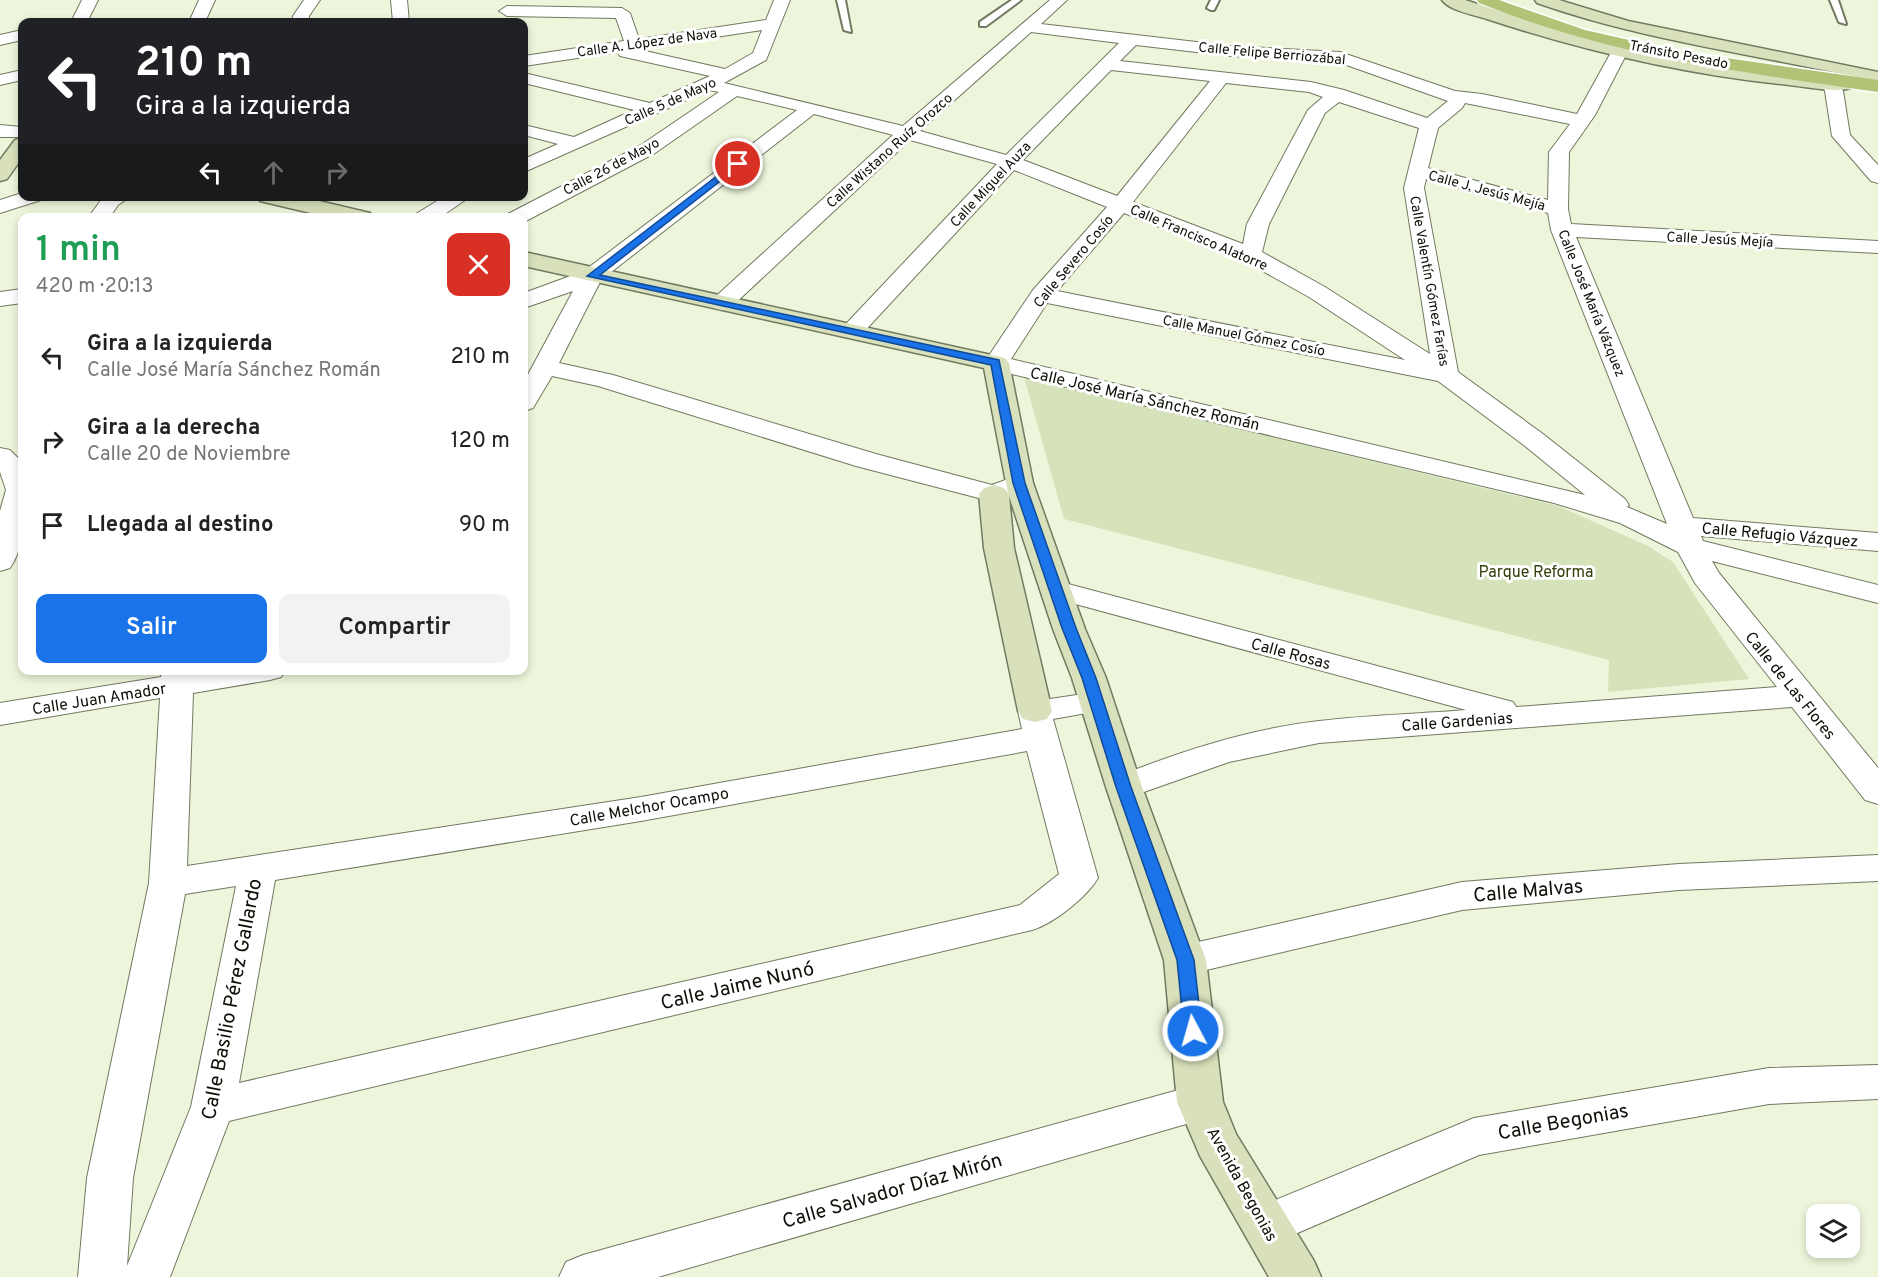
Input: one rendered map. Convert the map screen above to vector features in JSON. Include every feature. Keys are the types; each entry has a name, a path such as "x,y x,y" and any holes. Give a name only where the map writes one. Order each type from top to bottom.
{"main road":[{"name":"Tránsito Pesado","path":"1485,0 1564,28 1623,44 1875,81"},
{"path":"1511,0 1579,23 1687,53"}],"street":[{"path":"81,18 90,0"},
{"path":"199,18 207,1 225,0"},
{"path":"301,18 312,0"},
{"path":"399,0 401,18"},
{"name":"Calle 5 de Mayo","path":"528,164 652,109 723,83 760,56 782,0"},
{"name":"Calle Wistano Ruíz Orozco","path":"722,303 906,133 1059,0"},
{"path":"1450,0 1534,28 1620,51 1712,70 1832,87 1875,81"},
{"path":"1543,0 1639,30 1710,45 1843,67 1875,81"},
{"path":"508,11 622,13 633,44"},
{"path":"0,26 18,24"},
{"name":"Calle A. López de Nava","path":"528,57 608,48 771,24"},
{"name":"Calle Felipe Berriozábal","path":"1026,27 1240,52 1340,57 1453,96 1482,99 1582,121"},
{"path":"0,40 18,36"},
{"name":"Calle Miguel Auza","path":"852,331 1010,162 1131,40"},
{"name":"Calle Francisco Alatorre","path":"608,48 810,108 1010,162 1251,255 1317,292 1446,375 1534,440 1630,517"},
{"name":"Calle José María Vázquez","path":"1620,51 1582,121 1559,152 1560,220 1693,552"},
{"path":"1105,64 1298,86 1338,94 1430,125 1456,104 1457,100 1453,96"},
{"path":"0,80 18,76"},
{"name":"Calle Severo Cosío","path":"996,363 1041,295 1120,204 1221,78"},
{"path":"528,79 652,109"},
{"name":"Calle 26 de Mayo","path":"525,213 648,149 723,83"},
{"path":"1832,87 1841,136 1878,177"},
{"path":"1251,255 1258,224 1312,120 1321,105 1338,94"},
{"path":"528,300 592,276 810,108"},
{"name":"Calle Valentín Gómez Farías","path":"1430,125 1426,132 1414,188 1446,375"},
{"path":"0,131 18,132"},
{"path":"528,131 577,142"},
{"path":"0,175 18,150"},
{"name":"Calle J. Jesús Mejía","path":"1417,171 1560,220"},
{"path":"0,207 19,201"},
{"path":"102,213 111,201"},
{"path":"289,201 340,213"},
{"path":"432,213 452,201"},
{"name":"Calle Jesús Mejía","path":"1560,220 1878,247"},
{"name":"Calle José María Sánchez Román","path":"528,260 592,276 996,363 1562,496 1630,517 1693,552"},
{"path":"528,396 592,276"},
{"name":"Calle Manuel Gómez Cosío","path":"1041,295 1446,375"},
{"path":"0,299 18,297"},
{"name":"Avenida Begonias","path":"996,363 1006,489 1057,590 1185,960 1200,1102 1216,1142 1296,1277"},
{"path":"544,368 604,380 866,460 1006,489 999,548 1037,724"},
{"path":"0,456 11,465 14,492 0,562"},
{"name":"Calle Refugio Vázquez","path":"1693,552 1878,542"},
{"path":"1693,552 1878,594"},
{"name":"Calle de Las Flores","path":"1693,552 1799,696 1878,792"},
{"name":"Calle Rosas","path":"1057,590 1525,716"},
{"name":"Calle Juan Amador","path":"0,714 177,678 212,675"},
{"path":"102,1277 110,1178 168,883 177,678"},
{"name":"Calle Gardenias","path":"1124,787 1172,766 1261,741 1319,732 1799,696"},
{"name":"Calle Melchor Ocampo","path":"258,869 641,809 1037,724 1097,702"},
{"name":"Calle Jaime Nunó","path":"213,1107 1032,916 1079,878 1037,724"},
{"name":"Calle Malvas","path":"1185,960 1462,896 1679,877 1878,868"},
{"name":"Calle Basilio Pérez Gallardo","path":"146,1277 213,1107 258,869 168,883"},
{"name":"Calle Begonias","path":"1264,1226 1474,1137 1769,1086 1878,1082"},
{"name":"Calle Salvador Díaz Mirón","path":"583,1277 1200,1102"}],"lane":[{"path":"841,0 848,30"},
{"path":"983,24 1017,0"},
{"path":"1834,0 1843,22"}],"green space":[{"name":"Parque Reforma","path":"1024,377 1558,506 1648,546 1673,562 1749,679 1608,692 1609,660 1064,519"}],"route":[{"path":"738,164 592,276 996,363 1019,483 1069,628 1089,678 1124,787 1185,960 1193,1031"}]}
